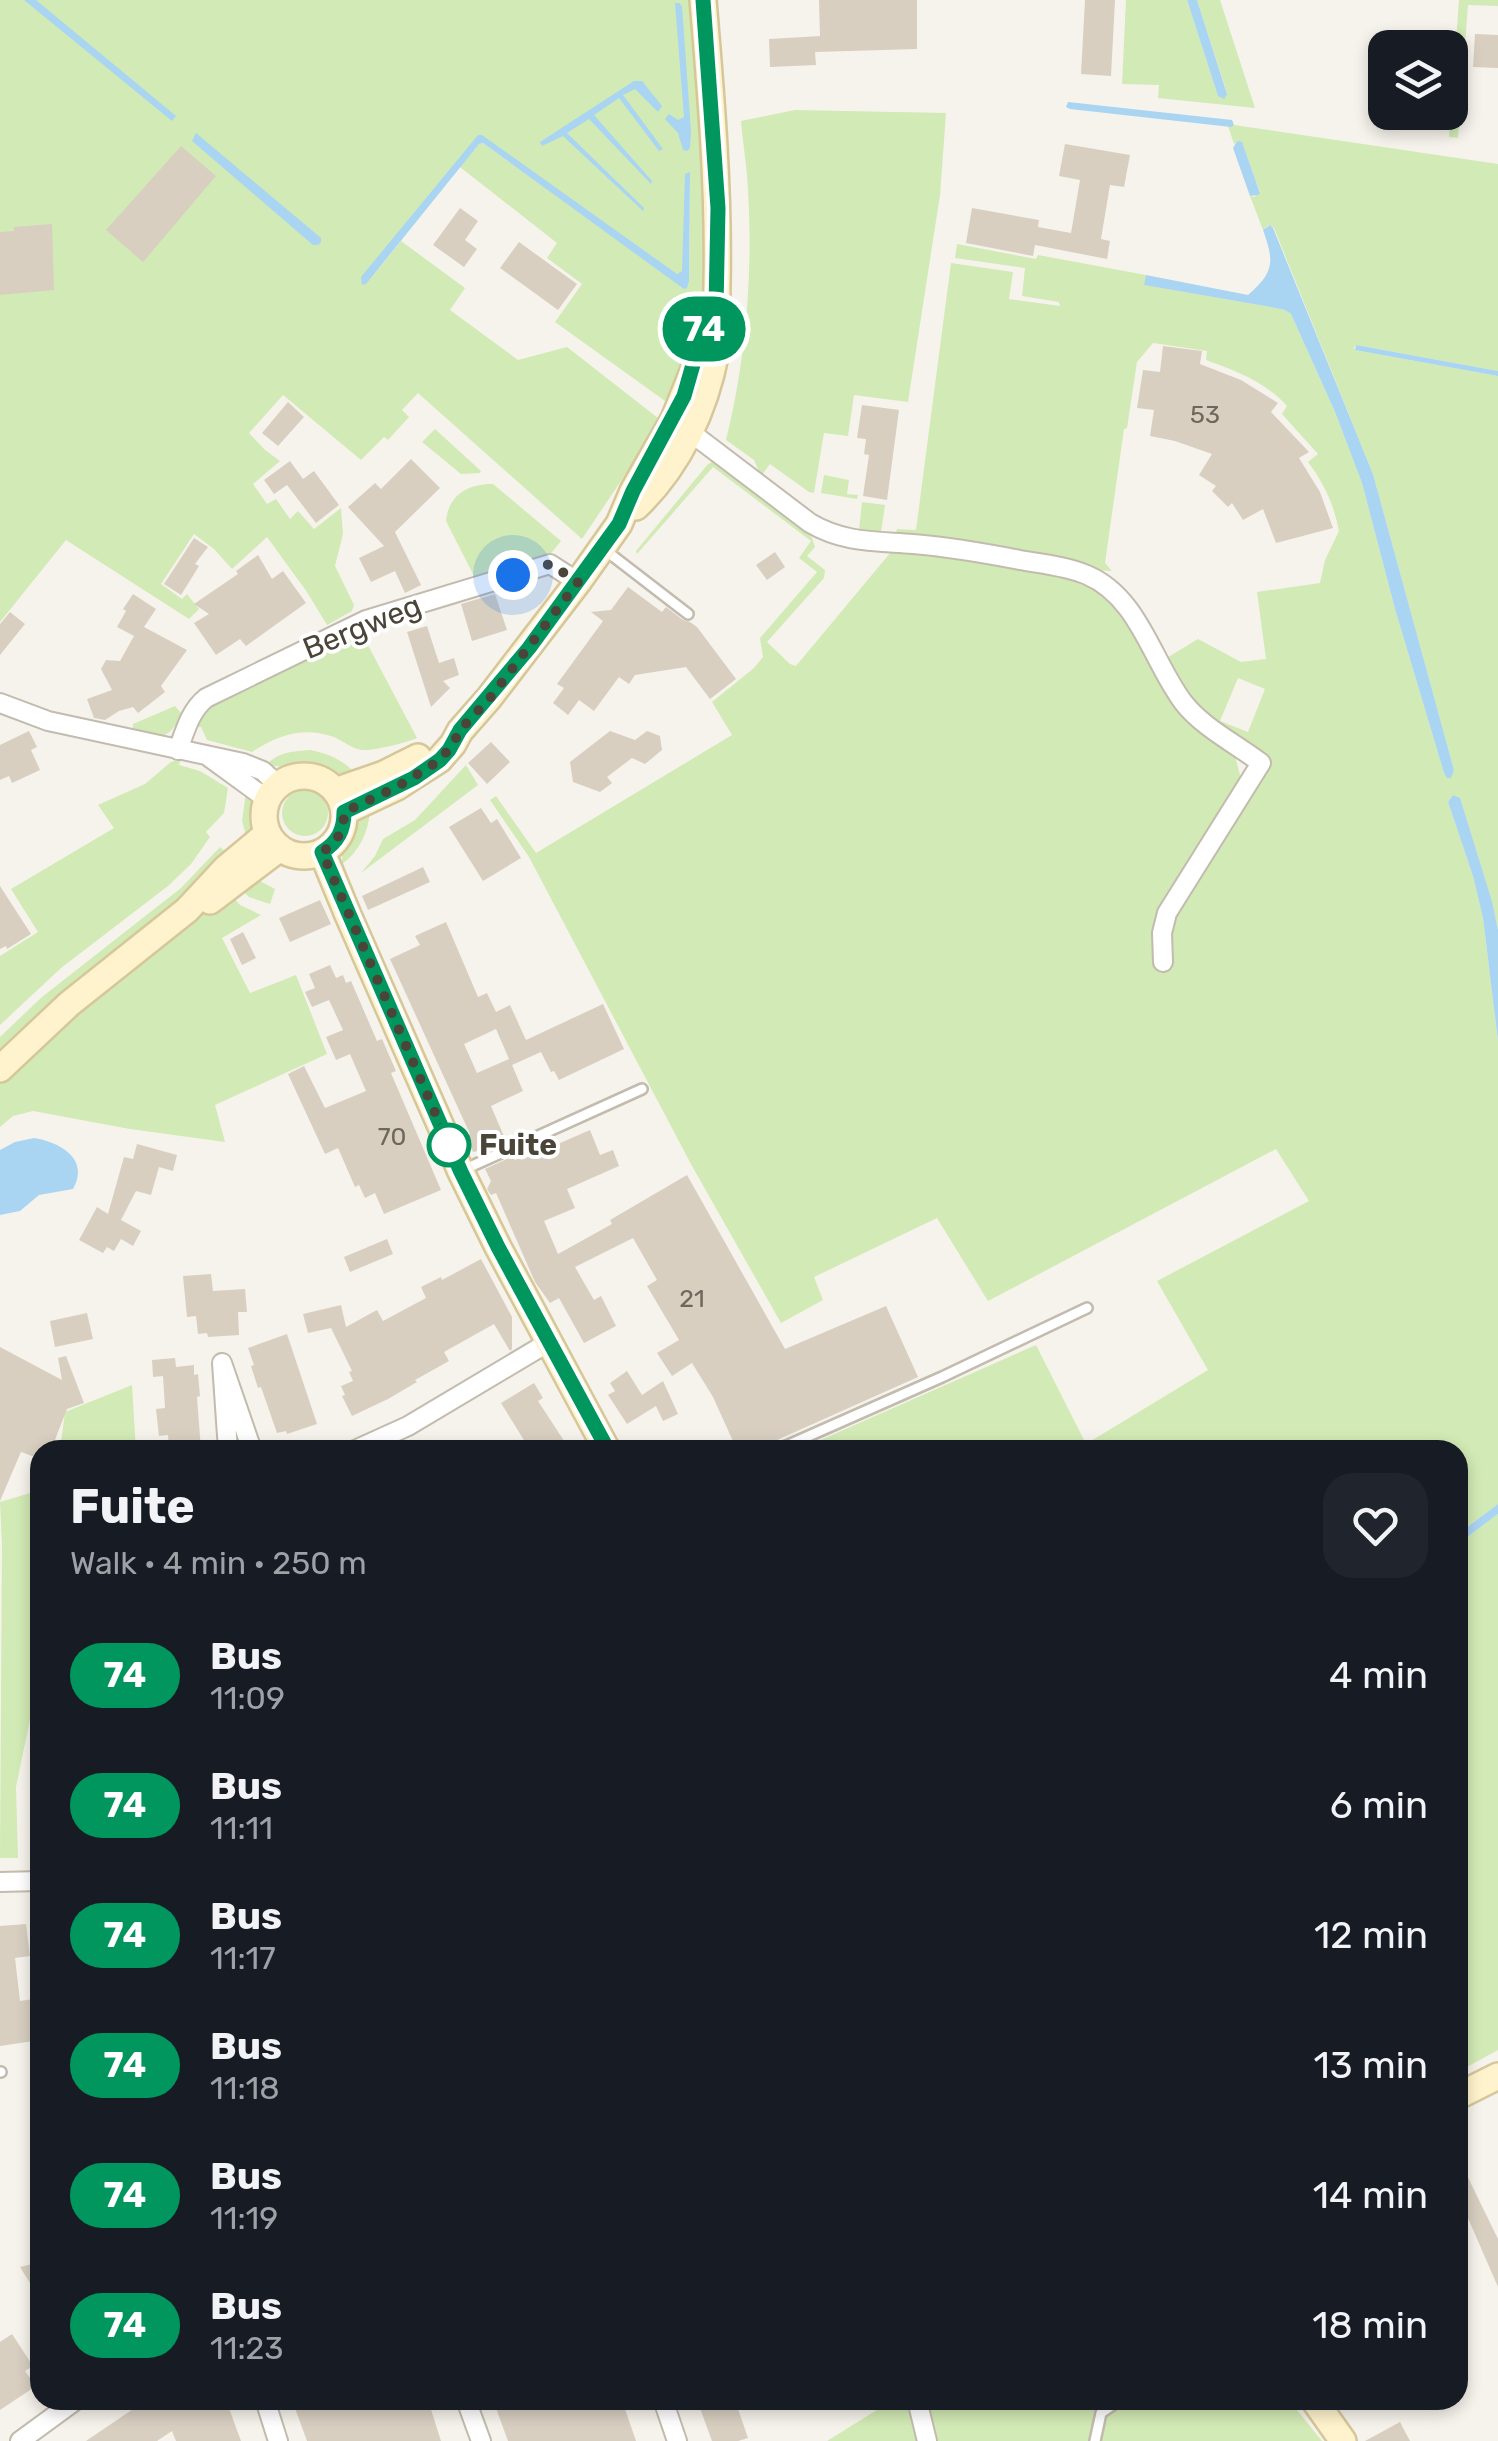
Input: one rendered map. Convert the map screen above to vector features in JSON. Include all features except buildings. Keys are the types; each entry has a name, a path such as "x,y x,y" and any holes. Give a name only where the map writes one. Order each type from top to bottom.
{"main road":[{"path":"340,801 460,730 490,698 619,524 633,491 682,426 704,326 716,307 718,208 703,0"},
{"path":"304,776 321,780 340,801 344,822 337,840 314,855 296,856 274,841 264,817 273,793 304,776"},
{"path":"0,1068 69,1004 187,910 226,868 274,841"},
{"path":"322,852 461,1172 603,1440"},
{"path":"1468,2091 1498,2076"},
{"path":"1321,2410 1343,2441"}],"street":[{"path":"682,426 810,523 832,535 962,549 1066,568 1088,576 1116,596 1186,706 1262,763 1166,913 1162,933 1164,962"},
{"name":"Bergweg","path":"178,750 191,714 206,698 366,620 550,564 578,582"},
{"path":"0,702 48,722 208,757 229,758 255,767 273,793"},
{"path":"377,1440 408,1426 550,1342"},
{"path":"227,1440 222,1363 249,1440"},
{"path":"0,1882 30,1881"},
{"path":"20,2441 62,2410"},
{"path":"268,2410 278,2441"},
{"path":"470,2410 481,2441"},
{"path":"666,2410 677,2441"},
{"path":"919,2410 927,2441"}],"lane":[{"path":"602,548 688,614"},
{"path":"461,1172 642,1089"},
{"path":"800,1440 942,1378 1086,1308"},
{"path":"1095,2441 1101,2413 1105,2410"}],"green space":[{"path":"0,0 693,0 707,247 697,332 672,406 555,322 582,284 547,258 557,243 460,167 483,143 685,289 689,281 690,172 684,282 480,138 367,284 401,241 465,288 450,310 518,360 567,347 658,418 662,427 639,454 582,539 418,393 402,410 409,417 388,440 384,437 361,460 283,395 249,433 280,461 253,484 267,504 276,499 290,519 298,511 314,529 341,508 343,534 335,566 354,605 352,611 327,625 267,537 232,569 194,534 161,584 182,599 187,594 199,609 189,619 66,540 0,622"},
{"path":"1126,0 1187,0 1218,96 1227,93 1197,0 1220,0 1255,108 1158,98 1159,85 1122,84"},
{"path":"1459,0 1498,0 1498,6 1468,5 1466,30 1457,30"},
{"path":"795,110 946,113 940,195 908,402 854,395 848,436 824,433 814,493 770,464 761,476 754,460 726,440 739,379 749,285 748,191 741,121"},
{"path":"1234,125 1498,164 1498,371 1356,345 1354,348 1498,376 1498,930 1460,799 1453,795 1448,802 1483,918 1498,1041 1498,1504 1468,1526 1468,1440 1093,1440 1208,1370 1157,1281 1309,1201 1276,1149 988,1301 937,1218 814,1277 823,1300 781,1323 692,1166 529,857 490,800 496,796 536,853 732,735 712,702 763,657 760,638 817,572 799,558 811,541 713,467 637,554 714,461 809,529 815,547 807,556 825,570 824,578 767,642 790,664 796,666 891,552 1033,571 1085,586 1110,603 1151,666 1155,664 1179,708 1233,748 1242,783 1166,903 1156,926 1159,972 1171,967 1169,934 1179,903 1269,760 1200,712 1183,693 1165,659 1198,639 1241,662 1266,659 1257,592 1320,583 1325,560 1339,531 1328,495 1308,462 1318,454 1282,414 1287,406 1270,390 1206,360 1207,351 1153,343 1137,362 1124,429 1105,563 1112,571 974,546 895,537 897,529 916,530 951,263 1013,272 1009,299 1060,306 1059,302 1022,296 1025,268 955,258 957,244 1146,275 1145,285 1291,314 1362,483 1395,609 1444,773 1450,778 1454,770 1373,474 1274,228 1269,225 1263,230 1250,196 1260,192 1242,143 1234,144 1228,126","holes":["1238,678 1265,689 1248,732 1220,721"]},
{"path":"1450,130 1459,130 1458,138 1449,137"},
{"path":"435,429 480,473 461,474 422,442"},
{"path":"824,475 849,480 847,494 858,495 857,499 821,493"},
{"path":"493,484 561,541 548,557 475,578 446,521 451,504 461,492"},
{"path":"862,502 885,505 881,532 859,530"},
{"path":"360,630 417,738 363,750 334,737 301,732 271,741 252,752 207,740 201,727 197,727 207,706"},
{"path":"175,706 181,713 168,733 133,733 133,724"},
{"path":"310,750 337,759 358,777 316,766 266,765 281,755"},
{"path":"181,759 179,765 200,771 228,788 224,813 206,832 210,837 191,864 168,886 61,968 0,1025 0,956 38,932 11,889 114,828 98,805 145,784 171,762"},
{"path":"466,765 478,785 361,873 383,839 415,820"},
{"path":"305,790 321,797 328,813 321,829 305,836 289,829 282,813 289,797"},
{"path":"246,792 256,815 247,839 242,821"},
{"path":"370,812 362,842 341,865 349,834"},
{"path":"220,847 230,856 0,1055 0,1037 42,997 181,888"},
{"path":"258,880 275,889 270,904 249,897 239,887"},
{"path":"230,893 240,905 261,915 222,938 250,993 296,975 327,1054 215,1105 225,1142 33,1111 13,1116 0,1127 0,1083 82,1007"},
{"path":"1036,1345 1084,1440 821,1440"},
{"path":"132,1385 135,1440 61,1440 65,1412"},
{"path":"30,1493 30,1719 16,1787 18,1858 0,1858 0,1502"},
{"path":"1498,1514 1498,2050 1468,2066 1468,1536"},
{"path":"877,2410 912,2410 920,2441 827,2441"},
{"path":"929,2410 1297,2410 1322,2441 933,2441"}],"water":[{"path":"24,0 36,0 176,116 172,121"},
{"path":"1187,0 1197,0 1227,94 1224,99 1218,96"},
{"path":"675,3 682,6 691,132 687,151 665,119 669,114 678,120 684,117"},
{"path":"634,81 642,81 662,106 658,112 635,89 623,95 663,149 659,151 619,98 594,115 651,184 589,119 567,133 643,211 563,136 542,146 540,142"},
{"path":"1068,102 1232,120 1234,125 1070,109 1066,107"},
{"path":"196,133 321,238 321,242 313,245 192,141"},
{"path":"478,135 677,274 682,271 685,174 690,172 687,288 483,143 362,285 361,277"},
{"path":"1237,141 1242,142 1258,195 1250,196 1233,148"},
{"path":"1270,225 1373,474 1454,770 1451,778 1444,773 1362,483 1291,314 1144,285 1146,275 1248,295 1270,266 1263,230"},
{"path":"1356,345 1498,371 1498,376 1355,350"},
{"path":"1453,795 1460,798 1498,930 1498,1041 1483,918 1448,802"},
{"path":"34,1138 53,1143 70,1154 78,1169 73,1189 39,1195 20,1211 0,1215 0,1150"},
{"path":"1498,1504 1498,1514 1468,1536 1468,1526"}],"bus line":[{"name":"74","path":"603,1440 461,1172 322,852 342,831 344,812 414,778 449,750 460,730 529,648 619,524 633,491 674,420 694,369 704,326 716,307 718,208 703,0"}],"place":[{"name":"Fuite","path":"449,1145"}],"route":[{"path":"449,1145 322,852 342,831 344,812 397,787 440,760 578,582 550,564 513,575"}]}
